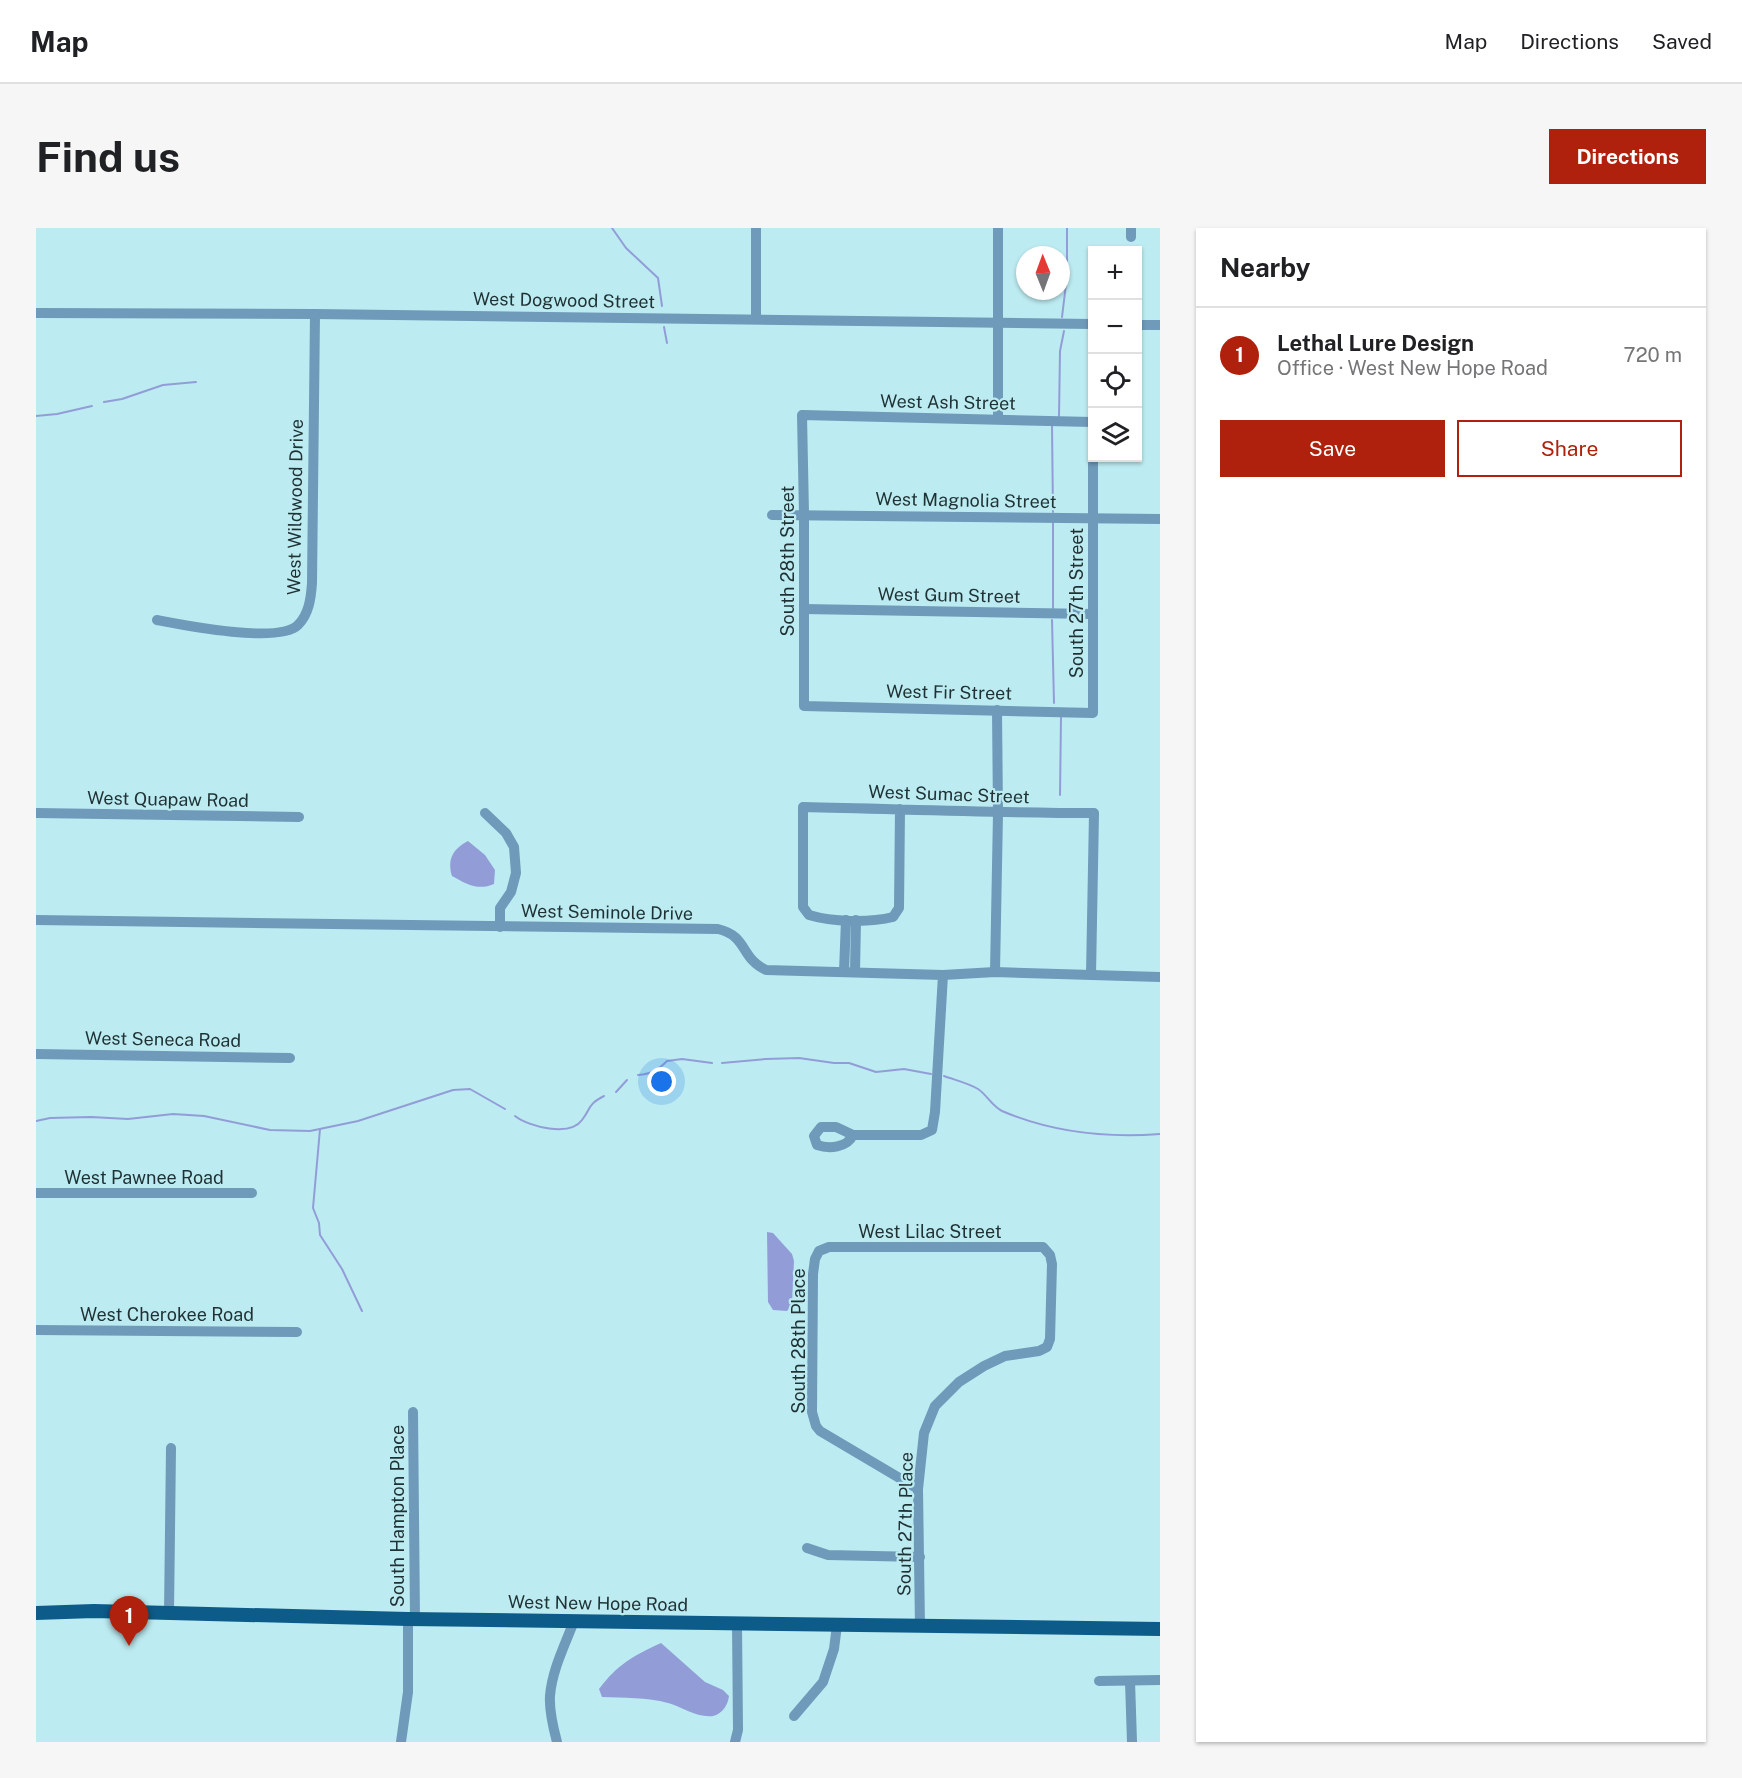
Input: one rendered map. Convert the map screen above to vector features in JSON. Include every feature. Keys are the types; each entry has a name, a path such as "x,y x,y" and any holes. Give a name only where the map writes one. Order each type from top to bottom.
{"main road":[{"name":"West New Hope Road","path":"36,1613 94,1611 411,1619 1160,1629"}],"street":[{"path":"756,228 756,319"},
{"path":"998,228 998,419"},
{"name":"West Dogwood Street","path":"36,313 315,314 1088,324"},
{"name":"West Wildwood Drive","path":"157,620 211,630 269,633 287,632 297,627 307,613 312,583 315,314"},
{"path":"1142,325 1160,325"},
{"name":"West Ash Street","path":"802,415 1088,422"},
{"name":"South 28th Street","path":"802,415 804,706"},
{"name":"South 27th Street","path":"1093,462 1093,713"},
{"name":"West Magnolia Street","path":"772,515 1160,519"},
{"name":"West Gum Street","path":"804,609 1092,614"},
{"name":"West Fir Street","path":"804,706 1093,713"},
{"path":"995,972 997,710"},
{"name":"West Sumac Street","path":"851,920 822,920 809,915 803,907 803,807 998,813 1094,813 1091,975"},
{"path":"849,972 851,920 881,920 893,917 899,908 900,809"},
{"name":"West Quapaw Road","path":"36,813 299,817"},
{"path":"484,813 507,833 514,847 516,873 511,892 500,908 500,927"},
{"name":"West Seminole Drive","path":"36,920 718,929 731,932 739,939 755,965 766,970 943,975 995,972 1160,977"},
{"path":"853,1135 921,1135 932,1130 943,975"},
{"name":"West Seneca Road","path":"36,1054 290,1058"},
{"name":"West Pawnee Road","path":"36,1193 252,1193"},
{"name":"West Lilac Street","path":"819,1251 829,1247 1043,1247"},
{"name":"South 27th Place","path":"920,1626 918,1489 924,1433 935,1406 959,1383 984,1366 1005,1356 1040,1351 1047,1347 1050,1339 1052,1264 1050,1255 1043,1247"},
{"name":"South 28th Place","path":"819,1251 815,1259 813,1274 812,1412 816,1426 820,1431 918,1489"},
{"name":"West Cherokee Road","path":"36,1330 297,1332"},
{"name":"South Hampton Place","path":"401,1742 408,1692 411,1619 413,1412"},
{"path":"170,1613 171,1448"},
{"path":"807,1548 828,1555 920,1557"},
{"path":"557,1742 549,1698 553,1676 574,1620"},
{"path":"735,1742 738,1730 737,1624"},
{"path":"794,1716 823,1682 834,1649 837,1625"},
{"path":"1099,1682 1160,1680"},
{"path":"1130,1681 1132,1742"}],"water":[{"path":"468,841 485,855 495,870 494,884 477,887 452,876 450,864 452,855 458,847"},
{"path":"767,1232 773,1233 792,1254 794,1261 792,1304 787,1311 773,1310 768,1302"},
{"path":"661,1643 705,1682 723,1690 729,1696 722,1711 713,1716 707,1716 660,1701 602,1697 599,1689 612,1673 634,1656"}],"waterway":[{"path":"612,228 626,248 658,278 662,306"},
{"path":"1062,317 1067,276 1067,228"},
{"path":"664,327 667,343"},
{"path":"1059,416 1060,351 1064,331"},
{"path":"104,402 122,399 163,385 196,382"},
{"path":"36,416 92,406"},
{"path":"1052,426 1053,512"},
{"path":"1053,523 1053,608"},
{"path":"1052,620 1054,703"},
{"path":"1060,795 1061,717"},
{"path":"722,1063 799,1058 849,1063 876,1072 904,1069 931,1074"},
{"path":"638,1075 654,1071 667,1061 682,1059 712,1063"},
{"path":"944,1076 978,1089 1002,1111 1040,1124 1100,1134 1160,1134"},
{"path":"616,1092 627,1080"},
{"path":"36,1121 50,1118 91,1117 128,1119 173,1114 204,1116 270,1130 310,1131 358,1121 453,1090 470,1089 505,1109"},
{"path":"515,1116 539,1127 568,1128 582,1120 592,1104 604,1096"},
{"path":"320,1129 313,1208 319,1223 320,1235 342,1269 362,1311"}],"place":[{"name":"Lethal Lure Design","path":"129,1646"}]}
